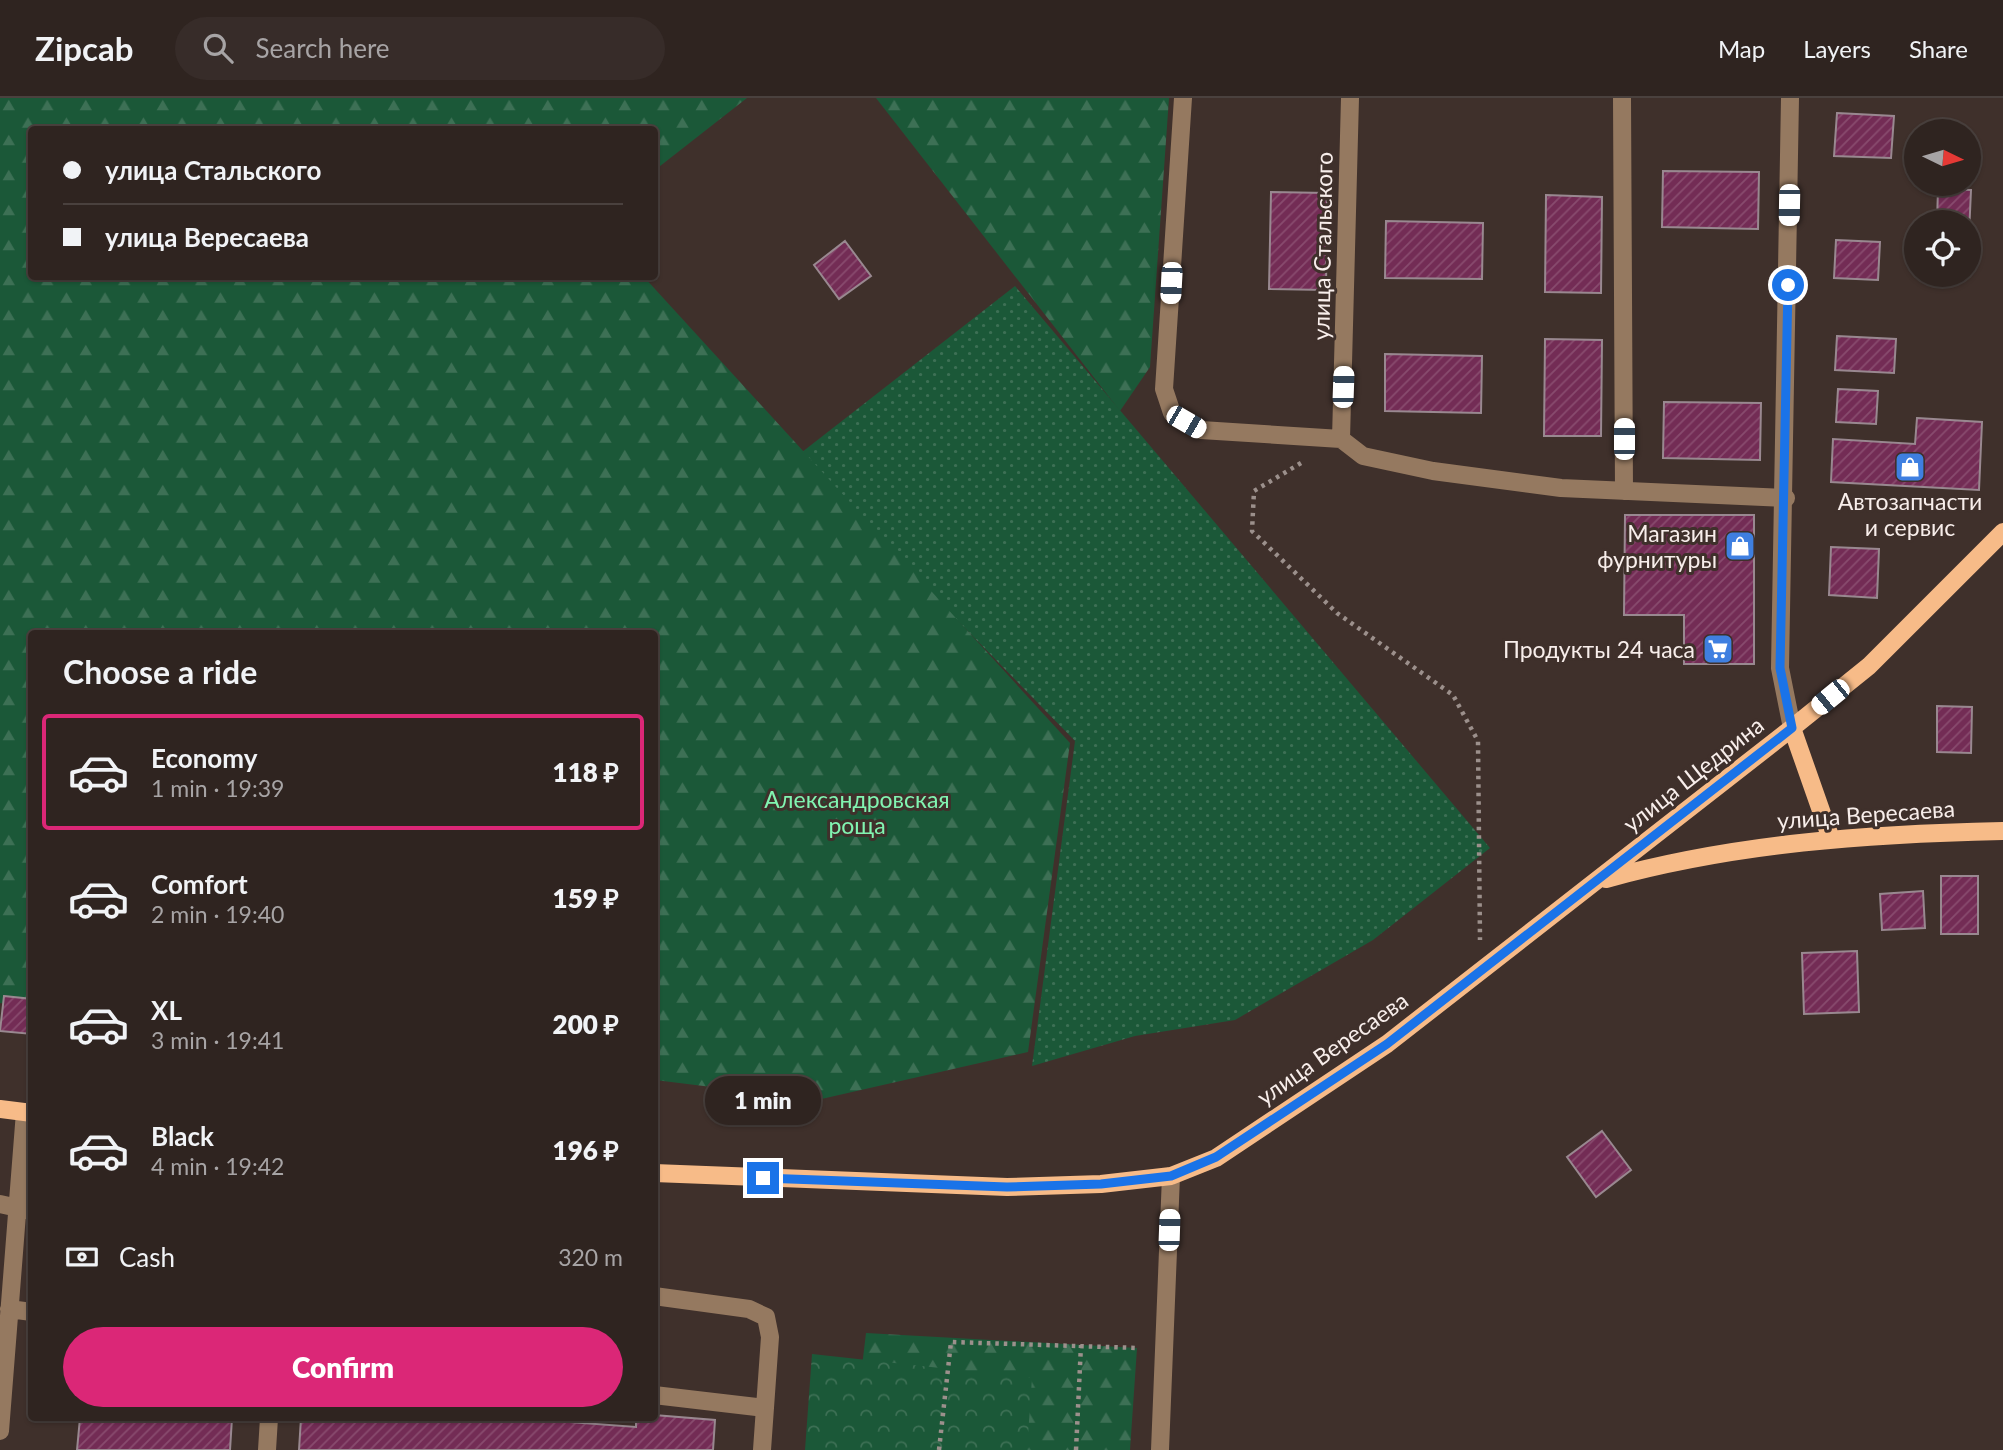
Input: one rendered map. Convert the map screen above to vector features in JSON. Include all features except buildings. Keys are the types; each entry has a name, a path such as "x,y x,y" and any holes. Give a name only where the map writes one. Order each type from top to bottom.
{"main road":[{"name":"улица Щедрина","path":"1596,882 1868,666 2003,532"},
{"path":"1792,728 1831,839"},
{"name":"улица Вересаева","path":"658,1173 1007,1187 1101,1184 1171,1176 1223,1153 1387,1044 1596,882 1677,859 1831,839 1911,833 2003,831"},
{"path":"0,1109 28,1113"}],"street":[{"path":"1183,98 1164,389 1172,413 1201,430 1341,439 1363,456 1433,471 1561,488 1786,498"},
{"name":"улица Стальского","path":"1341,439 1350,98"},
{"path":"1622,98 1624,491"},
{"path":"1790,98 1786,498 1780,668 1792,728"},
{"path":"0,1431 16,1208 28,1113"},
{"path":"1160,1450 1171,1176"},
{"path":"658,1297 749,1309 766,1317 770,1337 762,1450"},
{"path":"9,1309 28,1311"},
{"path":"658,1395 765,1408"},
{"path":"267,1450 269,1421"}],"path":[{"path":"1341,439 1254,491 1252,531 1337,613 1453,695 1478,741 1479,972"},
{"path":"939,1450 951,1342 1166,1349"},
{"path":"1076,1450 1081,1345"}],"green space":[{"name":"Александровская роща","path":"0,98 747,98 658,168 658,126 28,126 28,280 647,280 1070,743 1028,1052 817,1100 658,1080 658,630 28,630 28,1007 0,1003"},
{"path":"876,98 1169,98 1150,367 1120,411"},
{"path":"1015,286 1490,848 1373,940 1235,1020 1135,1036 1032,1066 1075,741 797,456"},
{"path":"866,1333 1137,1348 1130,1450 852,1450"},
{"path":"812,1354 1032,1378 1027,1450 805,1450"}],"place":[{"name":"Автозапчасти и сервис","path":"1910,467"},
{"name":"Магазин фурнитуры","path":"1740,546"},
{"name":"Продукты 24 часа","path":"1718,649"}],"route":[{"path":"763,1178 1007,1187 1101,1184 1171,1176 1216,1157 1387,1044 1792,728 1780,668 1786,498 1788,285"}]}
